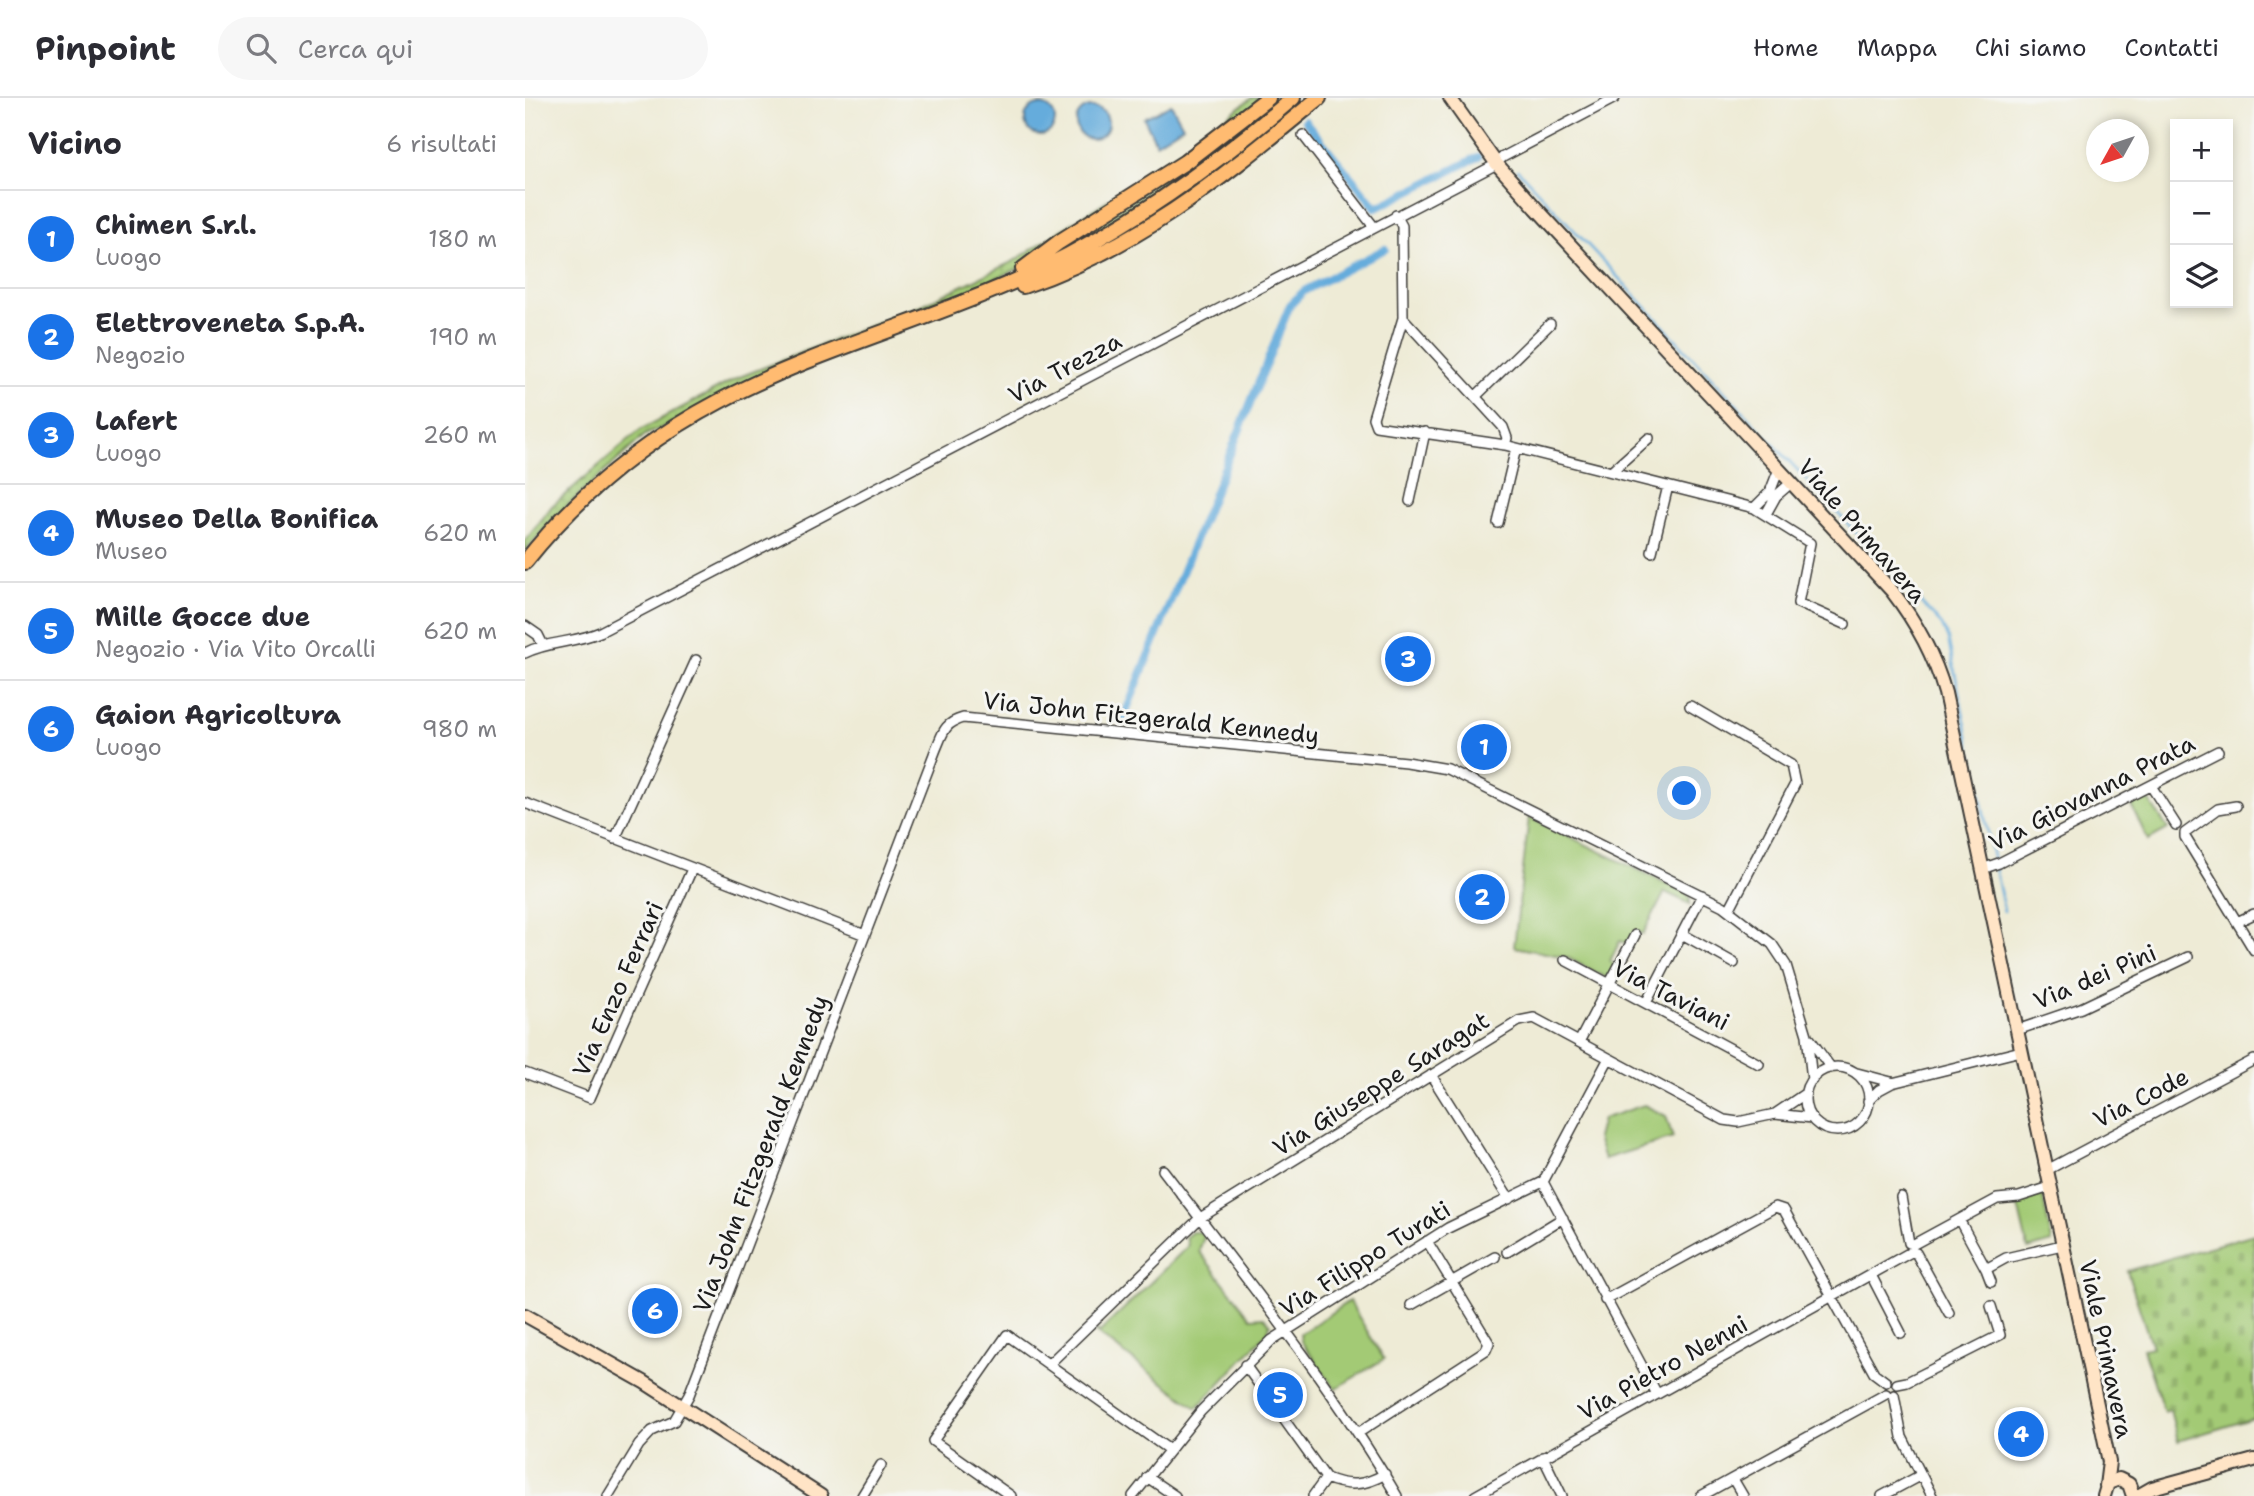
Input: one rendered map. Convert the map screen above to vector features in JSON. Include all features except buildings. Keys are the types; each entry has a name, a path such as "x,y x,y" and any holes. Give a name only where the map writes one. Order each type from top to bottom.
{"highway":[{"path":"958,305 1019,272 1059,242 1159,180 1268,98"},
{"path":"525,562 559,522 601,481 691,417 757,383 1025,276 1097,239 1215,161 1293,98"},
{"path":"958,305 1065,272 1105,254 1223,177 1319,98"}],"main road":[{"name":"Viale Primavera","path":"1450,98 1496,163 1892,591 1917,626 1933,657 1945,693 1985,868 2021,1051 2109,1462 2103,1492"},
{"path":"525,1315 821,1496"},
{"path":"591,1353 630,1382 722,1432 748,1451"},
{"path":"2103,1492 2112,1480 2131,1489 2152,1488 2254,1461"},
{"name":"Viale Primavera","path":"2109,1462 2131,1489"}],"street":[{"name":"Via Trezza","path":"525,653 543,645 573,642 600,632 1496,163 1517,149 1615,98"},
{"path":"1303,135 1374,227"},
{"path":"1396,215 1402,226 1403,318 1373,418 1376,426 1510,447 1754,508 1810,543 1798,603 1845,624"},
{"path":"1403,318 1503,427 1510,447 1498,523"},
{"path":"1476,396 1550,324"},
{"path":"1410,501 1425,432"},
{"path":"1612,471 1649,438"},
{"path":"1754,508 1770,492 1779,469"},
{"path":"1766,514 1776,496 1792,482"},
{"path":"1652,552 1668,486"},
{"path":"525,626 538,635 543,645"},
{"path":"615,839 696,660"},
{"path":"1690,706 1791,765 1795,775 1795,784 1729,909"},
{"name":"Via John Fitzgerald Kennedy","path":"682,1410 946,725 963,718 1406,762 1447,769 1729,909 1772,944 1786,965 1807,1035 1812,1080"},
{"name":"Via Giovanna Prata","path":"1985,868 2218,751"},
{"path":"2151,786 2176,825"},
{"path":"525,803 865,935"},
{"path":"2236,806 2218,809 2185,833 2254,950"},
{"name":"Via Enzo Ferrari","path":"525,1073 590,1098 692,869"},
{"path":"1646,1003 1702,895"},
{"path":"2237,922 2254,914"},
{"path":"1682,934 1734,963"},
{"path":"1579,1042 1635,935"},
{"name":"Via dei Pini","path":"2017,1030 2081,1008 2188,957"},
{"name":"Via Taviani","path":"1565,960 1759,1064"},
{"name":"Via Giuseppe Saragat","path":"1049,1364 1200,1218 1519,1021 1534,1018 1724,1120 1738,1122 1775,1114 1812,1118"},
{"name":"Via John Fitzgerald Kennedy","path":"1807,1035 1831,1068"},
{"path":"1892,1083 1831,1068 1812,1080 1806,1093 1806,1108 1812,1118 1826,1129 1845,1129 1862,1119 1868,1101 1879,1090 1892,1083 2021,1051"},
{"path":"1608,1060 1543,1182 1657,1394"},
{"name":"Via Code","path":"2046,1170 2254,1060"},
{"path":"1854,1072 1865,1085 1868,1101"},
{"path":"1431,1074 1509,1199"},
{"name":"Via Giuseppe Saragat","path":"1775,1114 1806,1093"},
{"path":"1163,1170 1285,1330 1358,1433 1398,1496"},
{"name":"Via Filippo Turati","path":"1133,1496 1168,1449 1245,1365 1285,1330 1427,1241 1543,1182"},
{"path":"1901,1197 1909,1244 1914,1244 1997,1199 2019,1198 2050,1187"},
{"path":"1605,1300 1775,1207 1784,1210 1874,1373 1886,1382"},
{"path":"1507,1252 1563,1218"},
{"path":"1962,1225 1991,1282"},
{"path":"1358,1433 1486,1350 1489,1343 1427,1241"},
{"name":"Viale Primavera","path":"1986,1269 2006,1258 2062,1245"},
{"name":"Via Pietro Nenni","path":"1475,1496 1494,1491 1543,1457 1912,1252 1916,1254 1949,1313"},
{"path":"1411,1305 1495,1257"},
{"path":"1871,1275 1901,1333"},
{"path":"1897,1384 1907,1382 2000,1335 1990,1306"},
{"path":"1010,1496 933,1441 1007,1335 1168,1449"},
{"path":"1245,1365 1326,1478 1344,1485 1357,1485 1385,1474"},
{"path":"1702,1496 1890,1394 1898,1390 1893,1380 1886,1382 1883,1388 1890,1394 1902,1437 1932,1496"},
{"path":"608,1496 639,1446 653,1431 674,1420 682,1410"},
{"path":"1543,1457 1563,1496"},
{"path":"862,1496 881,1465"},
{"path":"1882,1496 1921,1475"},
{"path":"1147,1477 1175,1496"},
{"path":"1313,1496 1326,1478"},
{"path":"1733,1479 1743,1496"}],"green space":[{"path":"1252,98 1263,98 1213,138 1022,267 645,435 557,515 525,551 525,541 552,506 640,430 737,378 920,306 1014,261 1164,163"},
{"path":"1275,98 1280,98 1167,185 1108,224 1044,261"},
{"path":"2146,796 2168,829 2148,840 2131,805"},
{"path":"1529,817 1686,893 1690,897 1690,904 1665,892 1643,934 1635,931 1629,944 1620,941 1610,961 1616,965 1609,979 1566,957 1514,947"},
{"path":"1644,1105 1666,1116 1673,1138 1604,1159 1597,1138 1602,1119"},
{"path":"2042,1193 2052,1242 2028,1249 2017,1202"},
{"path":"1192,1232 1200,1232 1204,1237 1199,1251 1251,1318 1264,1317 1270,1324 1268,1332 1197,1408 1094,1331 1100,1332 1188,1246 1186,1237"},
{"path":"2254,1234 2254,1418 2178,1441 2170,1410 2164,1412 2143,1349 2152,1347 2127,1271"},
{"path":"1349,1301 1384,1359 1335,1389 1301,1341 1300,1334"}],"water":[{"path":"1171,104 1183,126 1156,143 1144,118"},
{"path":"1040,105 1051,109 1055,120 1051,131 1040,135 1029,131 1025,120 1029,109"},
{"path":"1092,107 1103,112 1108,123 1103,134 1092,139 1081,134 1076,123 1081,112"}],"waterway":[{"path":"1305,121 1376,208 1478,157"},
{"path":"1518,170 1942,625 1948,639 2004,911"},
{"path":"1123,719 1290,305 1304,291 1385,249"}],"place":[{"name":"Lafert","path":"1408,659"},
{"name":"Chimen S.r.l.","path":"1484,747"},
{"name":"Elettroveneta S.p.A.","path":"1482,897"},
{"name":"Gaion Agricoltura","path":"655,1311"},
{"name":"Mille Gocce due","path":"1280,1395"},
{"name":"Museo Della Bonifica","path":"2021,1434"}]}
